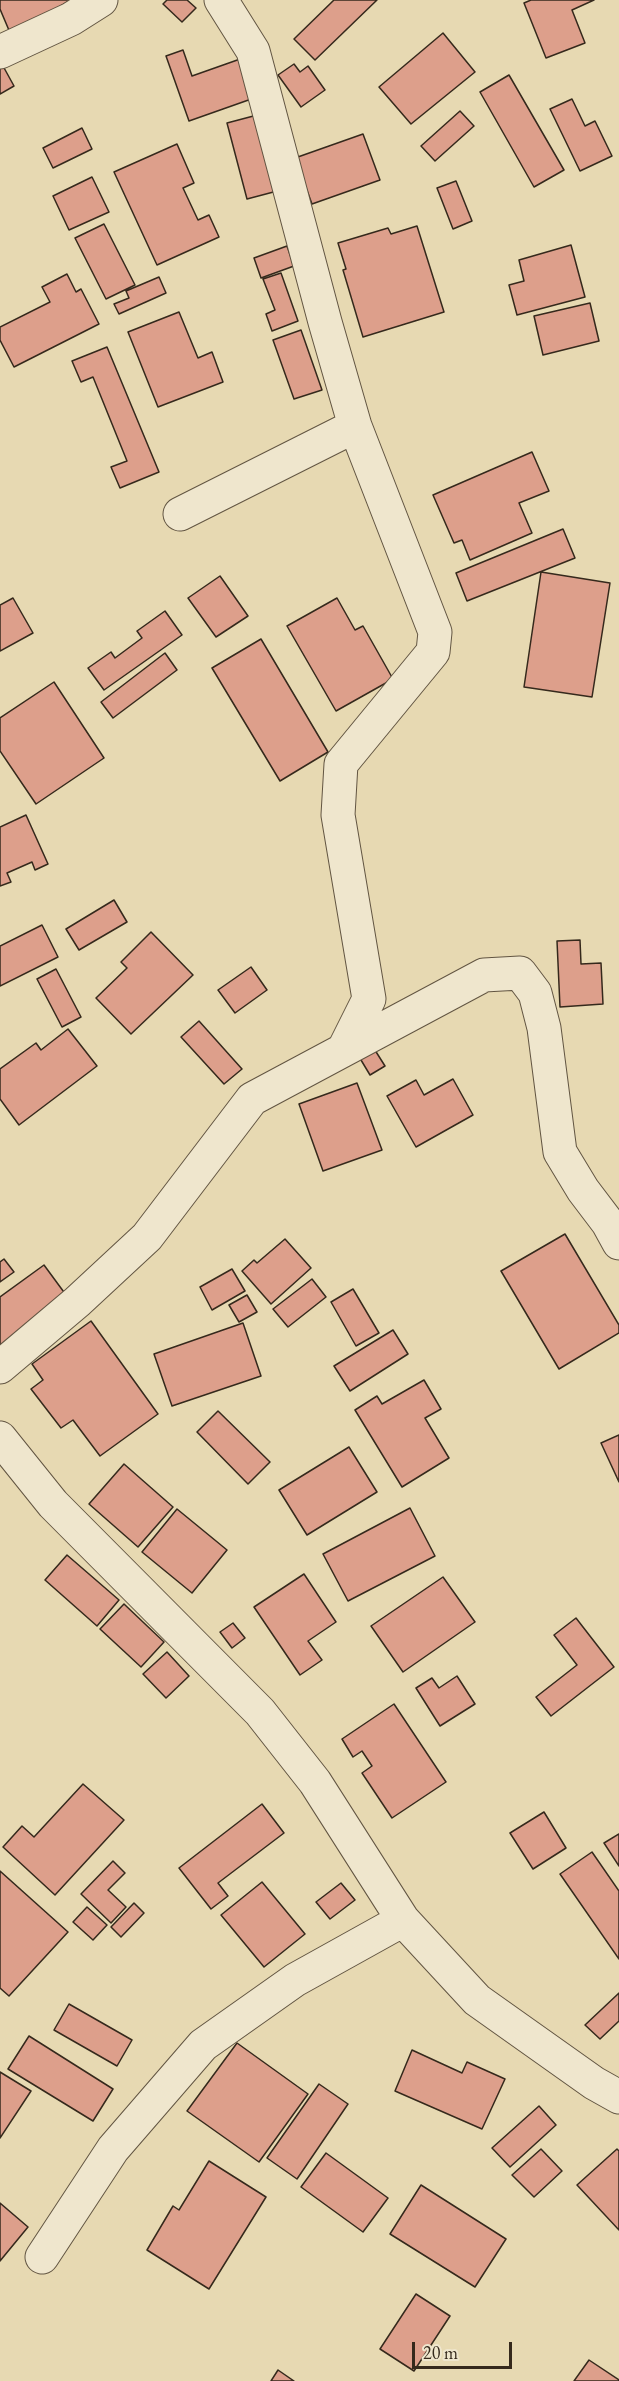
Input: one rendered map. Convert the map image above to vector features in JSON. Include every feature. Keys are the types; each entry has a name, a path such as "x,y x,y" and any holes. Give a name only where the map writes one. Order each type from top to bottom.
{"street":[{"path":"0,52 70,19 101,0"},
{"path":"221,0 253,51 355,426 435,632 433,652 341,764 338,815 369,999 344,1049"},
{"path":"180,514 355,426"},
{"path":"0,1367 77,1302 147,1237 252,1099 484,975 520,973 535,993 544,1028 560,1152 619,1242"},
{"path":"0,1438 53,1504 260,1712 315,1782 403,1920 477,2000 594,2083 619,2097"},
{"path":"42,2257 113,2149 203,2045 295,1980 403,1920"}],"building":[{"path":"0,0 71,0 11,35 0,9"},
{"path":"167,0 187,0 196,8 182,22 163,4"},
{"path":"334,0 377,0 315,60 294,39"},
{"path":"531,0 594,0 572,10 585,43 546,58 524,3"},
{"path":"443,33 475,72 411,124 379,87"},
{"path":"183,50 192,76 243,58 257,97 189,121 166,56"},
{"path":"294,64 300,72 308,66 325,90 301,107 278,75"},
{"path":"3,66 14,86 0,94 0,68"},
{"path":"509,75 564,170 534,187 480,92"},
{"path":"572,99 585,126 595,121 612,156 580,171 550,109"},
{"path":"460,111 474,126 435,161 421,146"},
{"path":"261,114 281,190 247,199 227,123"},
{"path":"82,128 92,149 53,168 43,148"},
{"path":"363,134 380,180 312,204 295,158"},
{"path":"177,144 194,183 183,188 198,220 209,215 219,237 157,265 114,172"},
{"path":"92,177 109,212 69,230 53,196"},
{"path":"456,181 472,221 453,229 437,188"},
{"path":"104,224 135,285 106,299 75,238"},
{"path":"417,226 444,312 363,337 343,270 346,269 338,243 388,228 391,234"},
{"path":"571,245 585,297 517,315 509,285 524,281 519,260"},
{"path":"287,246 294,266 261,278 254,258"},
{"path":"281,273 298,321 272,331 266,314 275,310 263,279"},
{"path":"67,274 76,292 81,289 99,324 14,367 0,340 0,327 50,302 42,287"},
{"path":"159,277 166,293 119,314 114,304 129,298 126,291"},
{"path":"590,303 599,341 543,355 534,316"},
{"path":"179,312 198,358 212,352 223,382 158,407 128,332"},
{"path":"301,330 322,390 294,399 273,340"},
{"path":"107,347 159,472 120,488 111,467 127,461 93,377 81,382 72,361"},
{"path":"532,452 549,491 519,503 532,533 470,560 462,540 454,543 433,495"},
{"path":"563,529 575,558 467,601 456,573"},
{"path":"541,572 610,583 592,697 524,687"},
{"path":"220,576 248,616 216,637 188,598"},
{"path":"13,598 33,633 0,651 0,605"},
{"path":"337,598 355,630 363,626 393,679 336,711 287,626"},
{"path":"165,611 182,635 104,690 88,668 111,652 115,658 142,638 137,631"},
{"path":"261,639 328,752 280,781 212,668"},
{"path":"165,653 177,670 113,718 101,702"},
{"path":"54,682 104,758 36,804 0,751 0,718"},
{"path":"26,815 48,864 35,870 32,862 7,873 11,882 0,886 0,827"},
{"path":"114,900 127,922 79,950 66,929"},
{"path":"42,925 58,957 0,986 0,946"},
{"path":"151,932 193,975 131,1034 96,998 127,968 121,962"},
{"path":"580,940 581,964 601,963 603,1004 560,1007 557,941"},
{"path":"251,967 267,990 235,1013 218,990"},
{"path":"56,969 81,1017 62,1027 37,979"},
{"path":"199,1021 242,1069 224,1084 181,1037"},
{"path":"68,1029 97,1066 19,1125 0,1099 0,1069 36,1043 41,1050"},
{"path":"373,1047 385,1066 370,1075 358,1055"},
{"path":"453,1079 473,1115 416,1147 387,1096 416,1080 424,1095"},
{"path":"357,1083 382,1150 323,1171 299,1104"},
{"path":"565,1234 619,1325 619,1333 559,1369 501,1271"},
{"path":"285,1239 311,1268 271,1304 242,1271 254,1260 257,1263"},
{"path":"4,1259 14,1272 0,1282 0,1262"},
{"path":"44,1265 69,1299 0,1348 0,1297"},
{"path":"232,1269 245,1291 212,1310 200,1287"},
{"path":"312,1279 326,1297 288,1327 273,1309"},
{"path":"353,1289 379,1333 356,1346 331,1302"},
{"path":"247,1295 257,1312 239,1322 229,1305"},
{"path":"91,1321 158,1414 100,1456 73,1420 61,1428 31,1389 43,1380 32,1364"},
{"path":"243,1323 261,1376 172,1406 154,1354"},
{"path":"393,1330 408,1354 350,1391 334,1366"},
{"path":"424,1380 441,1409 425,1418 449,1458 402,1487 355,1410 377,1396 382,1404"},
{"path":"218,1411 270,1462 248,1484 197,1432"},
{"path":"619,1435 619,1482 601,1443"},
{"path":"349,1447 377,1492 307,1535 279,1490"},
{"path":"124,1464 173,1507 138,1547 89,1504"},
{"path":"410,1508 435,1556 348,1601 323,1554"},
{"path":"177,1509 227,1550 192,1593 142,1552"},
{"path":"67,1555 119,1600 97,1626 45,1580"},
{"path":"304,1574 336,1622 308,1641 322,1660 300,1675 254,1607"},
{"path":"443,1577 475,1622 403,1672 371,1626"},
{"path":"124,1604 164,1642 141,1667 100,1629"},
{"path":"576,1618 614,1667 551,1716 536,1697 577,1665 554,1635"},
{"path":"233,1623 245,1638 232,1648 220,1632"},
{"path":"167,1652 189,1676 166,1698 143,1674"},
{"path":"457,1676 475,1704 440,1726 416,1688 432,1678 439,1688"},
{"path":"394,1704 446,1782 392,1818 362,1773 372,1766 362,1751 353,1757 342,1739"},
{"path":"83,1784 124,1820 55,1895 3,1847 22,1826 34,1837"},
{"path":"262,1804 284,1833 218,1883 228,1896 211,1909 179,1868"},
{"path":"544,1812 566,1848 533,1869 510,1833"},
{"path":"619,1834 619,1866 604,1843"},
{"path":"592,1852 619,1891 619,1959 560,1874"},
{"path":"113,1861 125,1873 108,1890 126,1907 111,1923 81,1894"},
{"path":"0,1871 68,1932 9,1996 0,1988"},
{"path":"262,1882 305,1934 264,1967 221,1915"},
{"path":"341,1883 355,1900 330,1919 316,1902"},
{"path":"134,1903 144,1913 121,1937 111,1927"},
{"path":"87,1907 107,1925 93,1940 73,1922"},
{"path":"619,1993 619,2021 600,2039 585,2025"},
{"path":"69,2004 132,2040 117,2066 54,2030"},
{"path":"29,2036 113,2089 93,2121 8,2069"},
{"path":"237,2043 308,2094 259,2162 187,2111"},
{"path":"412,2050 462,2073 467,2062 505,2079 482,2129 395,2091"},
{"path":"0,2072 31,2091 0,2138"},
{"path":"319,2084 348,2104 297,2179 267,2158"},
{"path":"539,2106 556,2125 510,2167 492,2148"},
{"path":"541,2149 562,2171 534,2197 512,2175"},
{"path":"617,2149 619,2151 619,2230 577,2185"},
{"path":"326,2153 388,2198 363,2232 301,2187"},
{"path":"209,2161 266,2197 209,2289 147,2250 173,2206 179,2210"},
{"path":"421,2185 506,2239 475,2287 390,2234"},
{"path":"0,2203 28,2227 0,2261"},
{"path":"416,2294 450,2316 414,2371 380,2349"},
{"path":"589,2360 619,2380 619,2381 574,2381"},
{"path":"278,2370 294,2381 271,2381"}]}
